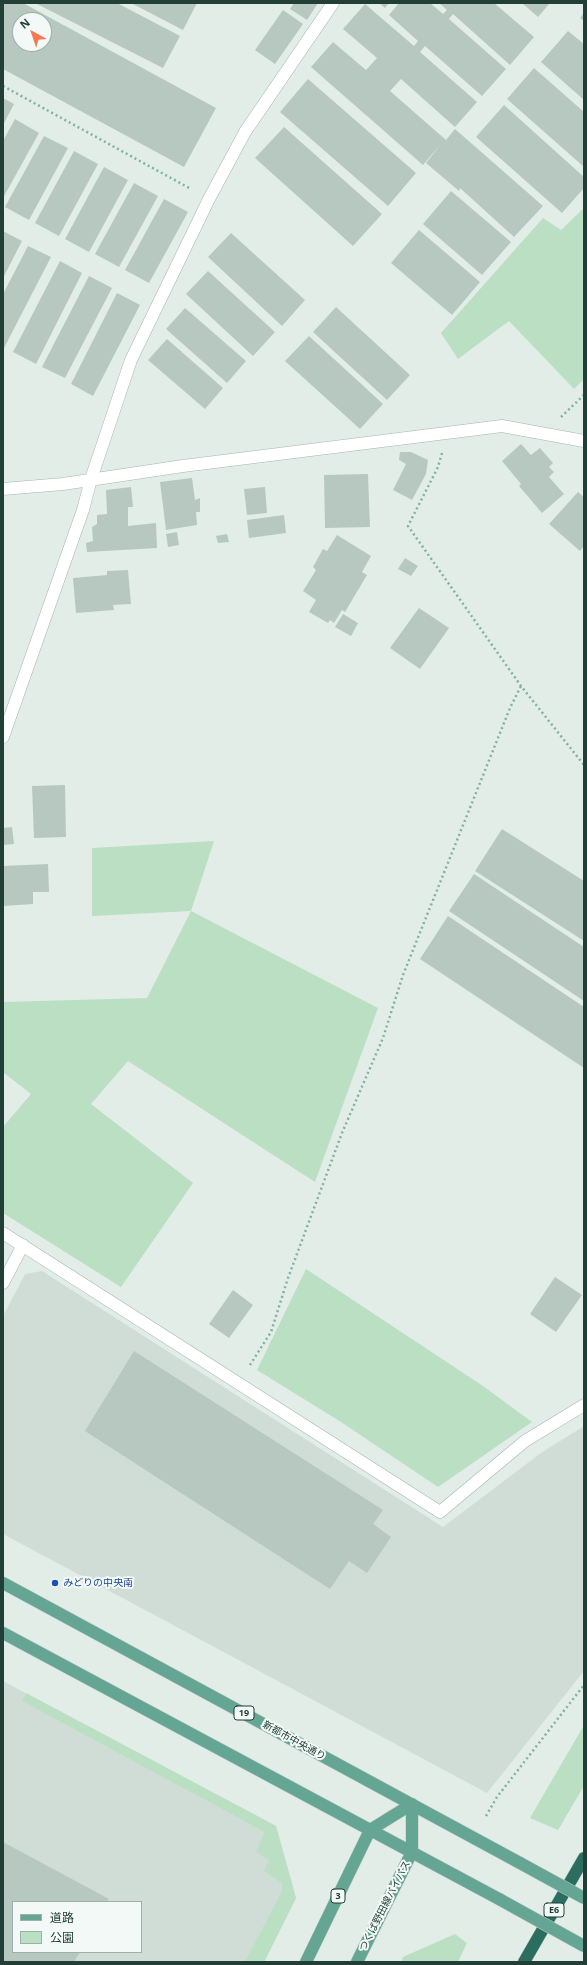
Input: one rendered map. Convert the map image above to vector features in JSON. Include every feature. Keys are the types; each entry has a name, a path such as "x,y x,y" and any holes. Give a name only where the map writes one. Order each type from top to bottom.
{"highway":[{"name":"E6","path":"524,1962 584,1858"}],"main road":[{"name":"新都市中央通り","path":"3,1583 584,1898"},
{"path":"3,1633 584,1946"},
{"path":"370,1830 412,1804"},
{"name":"つくば野田線バイパス","path":"357,1962 412,1852 412,1804"},
{"name":"3","path":"306,1962 370,1830"}],"street":[{"path":"3,736 83,510 91,479 132,360 209,199 245,132 333,3"},
{"path":"3,490 64,484 91,479 502,426 584,441"},
{"path":"3,1233 440,1512 525,1440 584,1405"},
{"path":"3,1283 23,1245"}],"path":[{"path":"3,86 209,199"},
{"path":"544,434 584,395"},
{"path":"447,434 438,467 408,526 521,686 584,765"},
{"path":"239,1383 270,1332 288,1278 342,1133 383,1038 406,968 510,708 521,686"},
{"path":"486,1816 497,1797 584,1685"}],"shaded area":[{"path":"42,1271 443,1527 541,1453 584,1426 584,1671 487,1793 3,1534 3,1316 25,1274"},
{"path":"3,1681 276,1826 296,1898 264,1962 3,1962"}],"green space":[{"path":"584,208 584,379 574,389 509,321 458,359 441,333 543,218 561,230"},
{"path":"214,841 191,911 92,916 92,848"},
{"path":"191,911 378,1008 315,1182 128,1061 91,1104 193,1183 121,1287 3,1213 3,1127 31,1094 3,1072 3,1002 147,998"},
{"path":"306,1269 483,1386 532,1422 438,1487 341,1422 257,1370"},
{"path":"26,1693 276,1826 296,1898 264,1962 245,1962 282,1891 282,1883 264,1871 269,1860 256,1852 265,1832 22,1701"},
{"path":"584,1725 584,1786 558,1830 530,1818"},
{"path":"455,1934 467,1943 458,1962 401,1962 403,1957"}],"building":[{"path":"3,3 23,3 40,12 12,12 12,52 52,52 52,19 216,108 184,167 3,69"},
{"path":"35,3 117,3 180,36 163,68"},
{"path":"131,3 197,3 183,30"},
{"path":"294,3 318,3 307,20 290,9"},
{"path":"379,3 389,3 385,8"},
{"path":"399,3 430,3 443,14 447,10 439,3 494,3 534,37 510,65 453,14 449,19 506,69 482,96 425,46 420,52 477,102 455,127 401,79 390,91 446,140 455,129 543,206 514,237 460,188 459,191 426,163 441,144 423,165 311,67 333,42 366,70 377,58 343,29 365,4 414,46 418,41 389,15"},
{"path":"522,3 550,3 538,17"},
{"path":"283,10 303,24 275,64 255,50"},
{"path":"584,13 584,21 580,18"},
{"path":"568,31 584,44 584,100 541,62"},
{"path":"534,68 584,112 584,167 507,99"},
{"path":"308,79 416,173 388,206 280,112"},
{"path":"3,98 14,104 3,125"},
{"path":"504,105 584,177 584,188 562,213 476,137"},
{"path":"15,119 39,133 3,198 3,141"},
{"path":"284,127 382,214 353,246 255,158"},
{"path":"44,136 68,148 29,220 5,207"},
{"path":"74,151 98,164 59,236 35,223"},
{"path":"104,167 128,180 89,252 65,239"},
{"path":"134,183 158,196 119,267 95,254"},
{"path":"451,191 511,242 482,275 423,224"},
{"path":"164,199 188,212 149,283 125,270"},
{"path":"419,230 480,282 452,315 391,263"},
{"path":"3,231 22,241 3,278"},
{"path":"231,233 305,300 282,326 208,257"},
{"path":"28,246 51,257 4,348 3,294"},
{"path":"60,261 82,273 36,364 13,352"},
{"path":"208,271 275,332 253,356 186,294"},
{"path":"89,276 112,288 65,378 42,367"},
{"path":"117,293 140,305 93,396 71,384"},
{"path":"336,307 410,375 387,400 313,332"},
{"path":"185,308 246,361 227,383 166,329"},
{"path":"309,336 383,404 360,429 285,361"},
{"path":"167,339 223,388 205,409 148,360"},
{"path":"521,444 531,455 540,448 553,463 549,467 554,472 549,477 564,494 542,513 519,486 521,484 502,461"},
{"path":"400,452 411,452 428,460 426,474 412,500 393,490 406,464 399,460"},
{"path":"368,474 370,527 325,528 324,475"},
{"path":"192,478 195,500 200,498 200,512 196,512 197,525 166,530 160,482"},
{"path":"131,487 133,507 128,507 128,526 156,523 157,548 87,552 86,543 93,541 92,527 97,524 97,515 107,514 106,490"},
{"path":"265,487 267,513 247,515 244,489"},
{"path":"578,492 584,497 584,546 580,551 549,524"},
{"path":"284,515 286,533 249,538 247,520"},
{"path":"177,532 179,545 168,547 166,534"},
{"path":"227,534 229,542 218,543 216,536"},
{"path":"337,535 371,556 362,572 367,575 345,612 342,610 334,623 330,620 328,623 309,612 316,600 303,591 316,570 313,567 323,549 327,551"},
{"path":"405,558 418,566 411,576 398,569"},
{"path":"128,570 131,604 113,605 114,610 76,613 73,578 107,575 107,571"},
{"path":"419,608 449,628 420,669 390,648"},
{"path":"343,614 358,623 351,636 335,627"},
{"path":"65,785 66,837 34,838 32,786"},
{"path":"12,827 14,844 3,845 3,828"},
{"path":"502,829 584,881 584,941 475,871"},
{"path":"48,864 49,892 33,892 33,904 3,906 3,866"},
{"path":"474,874 584,947 584,1001 449,911"},
{"path":"448,916 584,1007 584,1068 420,959"},
{"path":"555,1277 582,1295 556,1332 530,1314"},
{"path":"233,1290 253,1305 229,1338 209,1324"},
{"path":"134,1351 383,1510 373,1524 391,1537 367,1573 349,1561 330,1589 85,1431"},
{"path":"3,1842 109,1899 108,1901 12,1901 12,1953 79,1953 74,1962 3,1962"}],"place":[{"name":"みどりの中央南","path":"55,1583"}]}
